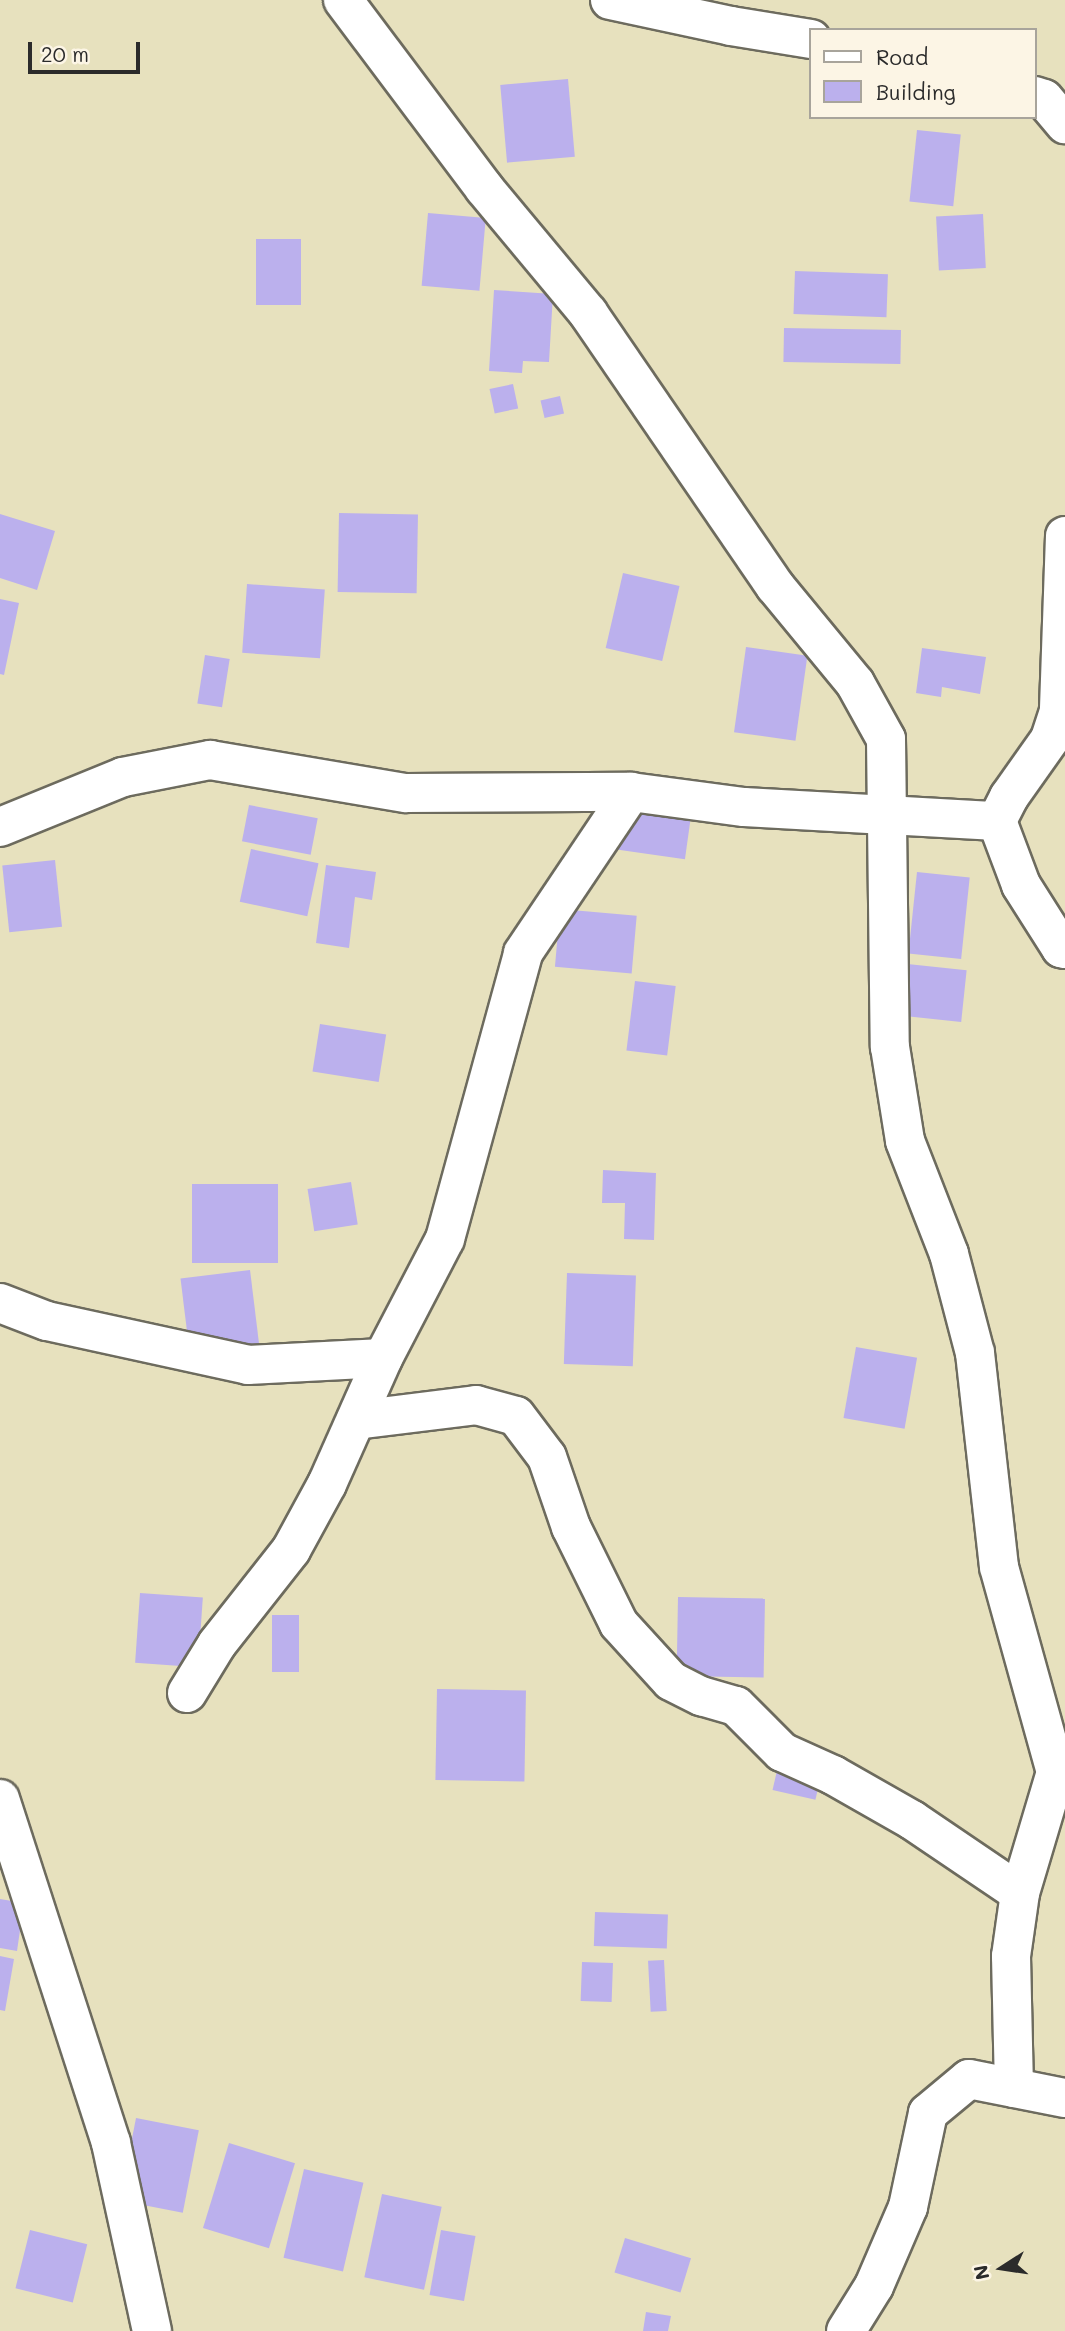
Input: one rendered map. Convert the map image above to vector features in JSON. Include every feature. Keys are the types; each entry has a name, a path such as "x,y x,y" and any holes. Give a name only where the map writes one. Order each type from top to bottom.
{"street":[{"path":"343,0 484,188 588,313 775,586 855,683 886,739 890,1047 905,1141 949,1254 975,1353 999,1567 1056,1772 1020,1893 1011,1956 1014,2088"},
{"path":"610,0 810,40"},
{"path":"1037,97 1044,99 1065,124"},
{"path":"1064,951 1021,885 997,821 1009,797 1050,739 1059,711 1065,536"},
{"path":"0,827 123,777 210,760 406,793 631,792 744,807 997,821"},
{"path":"187,1693 217,1644 291,1550 327,1484 383,1358 445,1239 523,953 631,792"},
{"path":"0,1303 47,1321 248,1365 383,1358"},
{"path":"356,1420 476,1405 516,1416 547,1457 571,1527 619,1625 671,1681 701,1696 736,1706 782,1752 833,1776 912,1820 1020,1893"},
{"path":"0,1799 111,2143 152,2331"},
{"path":"846,2331 874,2286 908,2207 928,2113 969,2080 1065,2098"}],"building":[{"path":"568,79 575,157 507,163 500,85"},
{"path":"917,130 961,135 953,206 909,202"},
{"path":"428,213 486,218 479,291 422,286"},
{"path":"983,214 986,268 939,270 936,216"},
{"path":"256,239 301,239 301,305 256,305"},
{"path":"795,271 888,274 886,317 793,314"},
{"path":"494,290 553,294 549,362 523,361 522,373 489,371"},
{"path":"784,328 901,330 900,364 783,362"},
{"path":"513,384 518,408 495,413 490,389"},
{"path":"560,396 564,414 545,418 541,400"},
{"path":"339,513 418,514 417,593 338,592"},
{"path":"0,514 55,531 37,590 0,578"},
{"path":"623,573 680,586 662,661 606,648"},
{"path":"247,584 325,589 320,658 242,653"},
{"path":"0,599 19,603 4,675 0,674"},
{"path":"746,647 807,656 795,741 734,732"},
{"path":"922,648 986,657 980,694 942,687 941,697 916,693"},
{"path":"205,655 230,659 222,707 197,703"},
{"path":"623,804 691,814 685,859 617,850"},
{"path":"249,805 318,818 311,855 242,841"},
{"path":"251,849 318,863 307,916 240,902"},
{"path":"55,860 62,927 9,932 2,866"},
{"path":"326,865 376,872 372,900 355,897 349,948 316,943"},
{"path":"917,872 970,878 961,959 908,954"},
{"path":"560,909 637,916 632,973 555,967"},
{"path":"898,963 967,970 961,1022 893,1015"},
{"path":"635,981 676,986 667,1055 626,1050"},
{"path":"320,1024 386,1034 379,1082 312,1071"},
{"path":"603,1170 656,1173 654,1240 624,1239 625,1203 602,1203"},
{"path":"351,1182 358,1224 314,1231 308,1189"},
{"path":"192,1184 278,1184 278,1263 192,1263"},
{"path":"250,1270 260,1349 190,1358 181,1279"},
{"path":"567,1273 636,1275 633,1366 564,1364"},
{"path":"856,1347 917,1358 905,1429 843,1418"},
{"path":"140,1593 203,1597 198,1667 135,1663"},
{"path":"678,1597 765,1599 764,1678 677,1676"},
{"path":"272,1615 299,1615 299,1672 272,1672"},
{"path":"437,1689 526,1691 524,1782 435,1780"},
{"path":"782,1749 825,1759 815,1800 773,1790"},
{"path":"0,1899 24,1903 17,1951 0,1948"},
{"path":"595,1912 668,1915 667,1949 594,1946"},
{"path":"0,1956 14,1959 5,2011 0,2010"},
{"path":"664,1960 667,2011 651,2012 648,1961"},
{"path":"582,1962 613,1963 612,2002 581,2001"},
{"path":"136,2118 199,2130 183,2213 120,2200"},
{"path":"229,2143 295,2163 269,2248 203,2228"},
{"path":"304,2169 363,2183 343,2271 284,2258"},
{"path":"382,2194 442,2207 424,2290 364,2277"},
{"path":"30,2230 87,2244 73,2302 15,2288"},
{"path":"441,2230 475,2236 464,2301 430,2295"},
{"path":"625,2238 691,2258 680,2293 614,2272"},
{"path":"646,2312 671,2316 668,2331 643,2331"}]}
